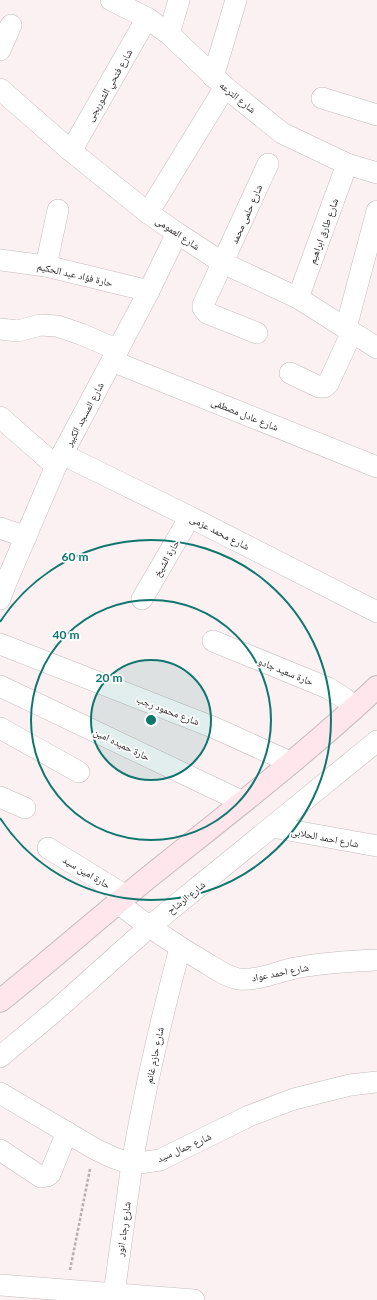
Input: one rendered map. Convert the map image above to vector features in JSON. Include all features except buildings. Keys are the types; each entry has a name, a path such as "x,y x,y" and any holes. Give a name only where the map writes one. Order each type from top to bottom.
{"main road":[{"path":"0,1001 243,802 355,708 377,687"}],"street":[{"name":"شارع الترعه","path":"111,0 146,18 169,34 219,82 282,133 347,164 377,173"},
{"path":"169,34 179,0"},
{"path":"148,213 219,82 236,0"},
{"name":"شارع فتحي الشوربجى","path":"71,151 146,18"},
{"path":"0,50 11,25"},
{"name":"شارع العمومى","path":"2,95 148,213 177,234 223,263 298,298 377,348"},
{"path":"322,98 377,116"},
{"name":"شارع حلمى محمد","path":"257,333 207,313 203,308 203,305 268,164"},
{"name":"شارع طارق ابراهيم","path":"298,298 347,164"},
{"path":"46,266 58,210"},
{"path":"290,374 319,387 324,387 328,384 349,330 377,211"},
{"name":"شارع المسجد الكبير","path":"0,599 59,460 149,291 177,234"},
{"name":"حارة فؤاد عبد الحكيم","path":"0,260 46,266 149,291"},
{"name":"شارع عادل مصطفى","path":"1,336 40,325 57,326 81,334 115,355 377,467"},
{"name":"شارع محمد عزمى","path":"0,417 59,460 190,517 377,612"},
{"name":"حارة الشيخ","path":"142,599 190,517"},
{"path":"0,528 26,537"},
{"name":"حارة سعيد جادو","path":"213,641 328,688 344,698 355,708"},
{"name":"شارع محمود رجب","path":"0,644 215,728 290,762"},
{"name":"حارة حميده امين","path":"0,686 243,802"},
{"path":"0,728 79,772"},
{"name":"شارع الرشاح","path":"0,1057 56,1011 149,927 377,741"},
{"path":"0,798 25,808"},
{"name":"شارع احمد الحلابى","path":"272,827 377,846"},
{"name":"حارة امين سيد","path":"48,848 122,900 149,927"},
{"name":"شارع احمد عواد","path":"149,927 180,948 226,975 238,979 253,978 294,968 319,964 377,960"},
{"name":"شارع حازم غانم","path":"132,1164 153,1057 180,948"},
{"name":"شارع جمال سيد","path":"0,1093 95,1149 114,1158 132,1164 160,1160 249,1116 294,1099 350,1085 377,1082"},
{"path":"0,1150 41,1177 47,1176 50,1174 67,1132"},
{"name":"شارع رجاء انور","path":"114,1294 132,1164"},
{"path":"0,1285 194,1300"}],"path":[{"path":"66,1290 95,1149"}]}
